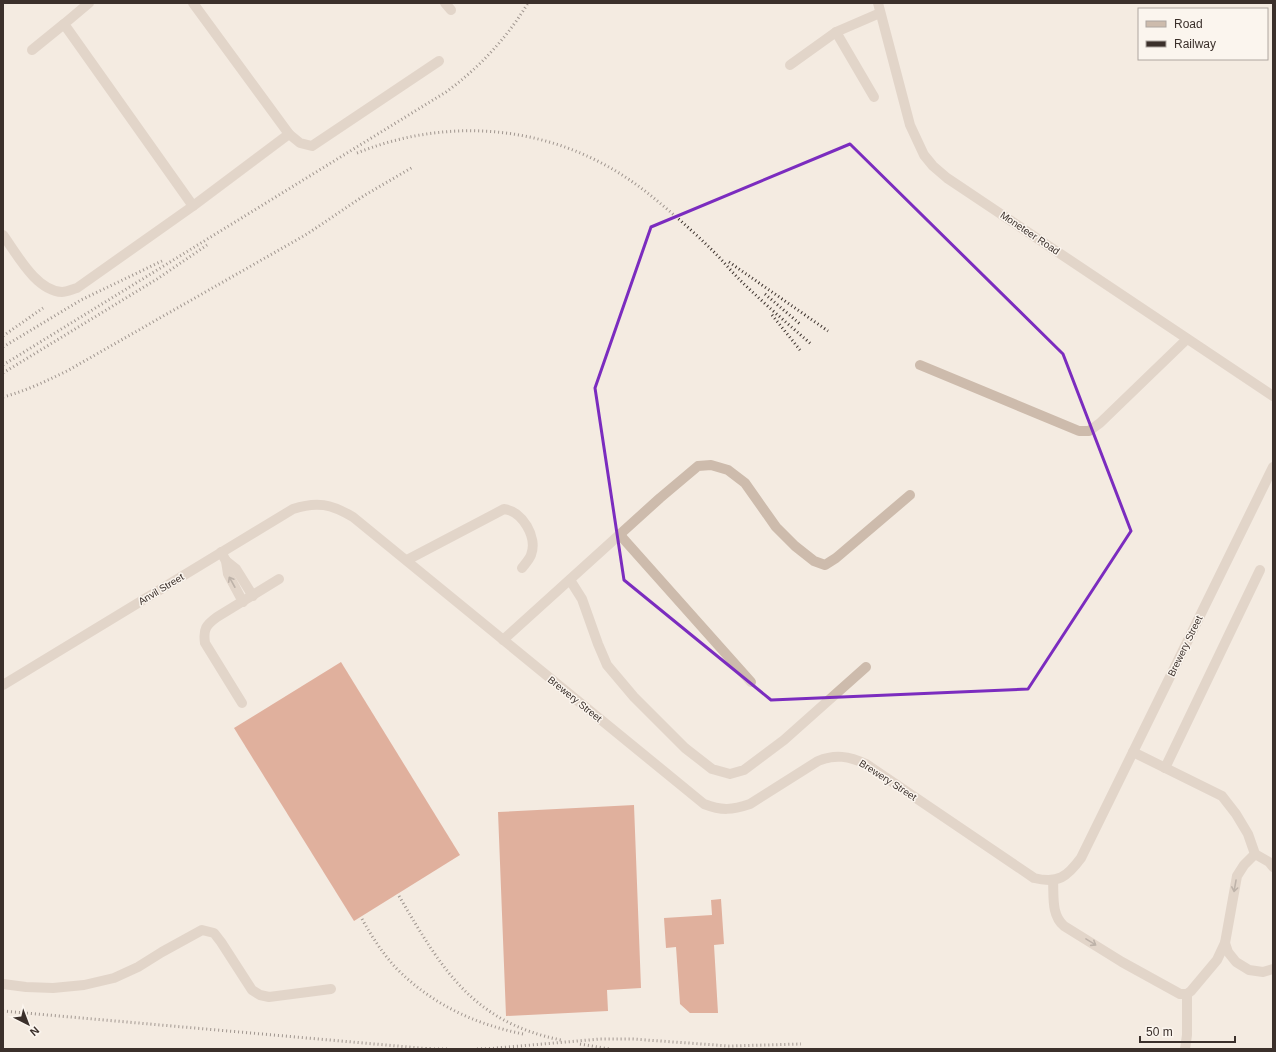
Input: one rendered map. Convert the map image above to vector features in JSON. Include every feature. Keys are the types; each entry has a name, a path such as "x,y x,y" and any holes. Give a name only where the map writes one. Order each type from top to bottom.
{"street":[{"path":"32,50 89,3"},
{"path":"193,3 289,134 300,144 312,146 439,62"},
{"name":"Moneteer Road","path":"878,3 910,125 924,155 933,166 947,178 1273,396"},
{"path":"790,65 836,32 880,13"},
{"path":"64,24 193,206"},
{"path":"836,32 874,97"},
{"path":"3,235 41,284 62,292 77,288 193,206 289,134"},
{"path":"920,365 1079,431 1089,431 1100,423 1188,339"},
{"path":"503,640 660,498 698,466 712,465 728,470 745,483 776,527 814,561 825,565 842,553 910,495"},
{"name":"Brewery Street","path":"323,505 340,509 353,517 704,804 716,809 728,810 739,808 750,804 818,761 828,757 840,756 854,758 866,764 1034,878 1044,881 1062,878 1068,874 1080,858 1134,752 1273,467"},
{"name":"Anvil Street","path":"3,685 224,557 293,509 307,504 323,505"},
{"path":"407,560 504,509 511,510 520,517 527,526 533,543 531,555 522,568"},
{"path":"620,535 751,682"},
{"path":"224,557 236,569 253,596"},
{"path":"224,557 228,574 243,602"},
{"path":"1165,768 1260,570"},
{"path":"242,703 206,643 204,634 208,624 279,578"},
{"path":"570,580 582,599 607,665 634,697 685,748 712,770 730,774 744,770 784,740 866,667"},
{"path":"1134,752 1222,796 1236,814 1248,834 1255,854 1269,862 1273,867"},
{"path":"1183,994 1195,986 1216,960 1225,943 1237,876 1244,865 1255,854"},
{"path":"1053,880 1055,914 1058,921 1122,962 1183,994"},
{"path":"3,984 53,988 84,985 114,978 138,967 202,930 214,933 252,990 260,995 270,997 331,989"},
{"path":"1225,943 1228,952 1236,962 1249,970 1263,972 1273,969"},
{"path":"1183,994 1187,1035 1185,1049"}],"highlighted area":[{"path":"850,144 1063,354 1131,531 1028,689 771,700 624,580 595,388 651,227"}],"building":[{"path":"341,662 460,855 354,921 234,728"},
{"path":"634,805 641,988 607,990 608,1011 506,1016 498,812"},
{"path":"721,899 724,944 714,945 718,1013 690,1013 680,1004 676,947 666,948 664,918 712,915 711,900"}],"railway":[{"path":"3,365 446,92 470,73 492,52 520,16 528,3"},
{"path":"357,153 394,141 431,133 469,131 506,133 543,140 578,152 612,169 645,191 690,229 739,279 811,344"},
{"path":"3,397 28,389 67,371 307,234 365,195 413,167"},
{"path":"3,373 157,279 207,245"},
{"path":"3,347 81,300 162,261"},
{"path":"729,262 828,331"},
{"path":"765,294 800,324"},
{"path":"3,336 43,308"},
{"path":"772,315 800,350"},
{"path":"399,896 430,947 446,969 463,989 482,1006 504,1020 530,1032 561,1040"},
{"path":"362,919 378,945 397,969 425,993 440,1003 472,1019 488,1025 523,1034"},
{"path":"3,1011 431,1049"},
{"path":"497,1048 600,1039 633,1039 729,1046 801,1044"},
{"path":"580,1044 610,1049"},
{"path":"477,1049 503,1048"},
{"path":"426,1049 449,1049"}]}
